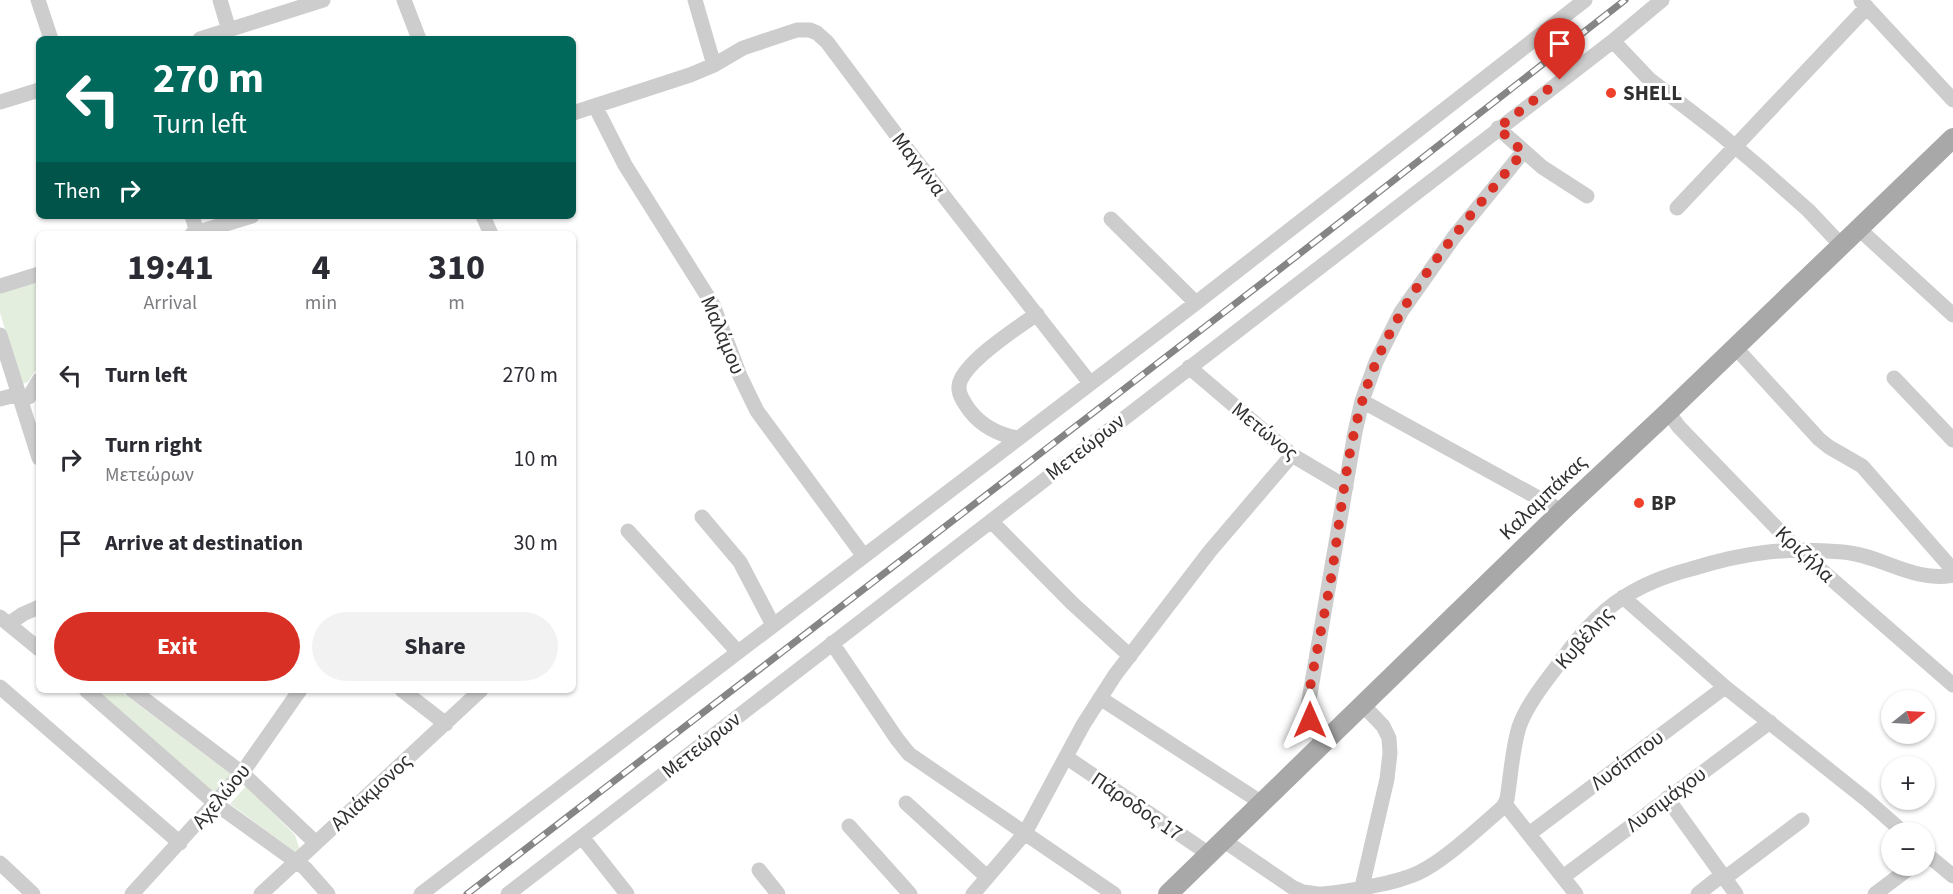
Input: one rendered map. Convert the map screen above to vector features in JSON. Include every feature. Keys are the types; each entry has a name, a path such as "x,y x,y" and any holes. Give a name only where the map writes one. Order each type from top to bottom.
{"main road":[{"name":"Καλαμπάκας","path":"1168,894 1562,511 1953,138"}],"street":[{"path":"38,0 50,36"},
{"path":"220,0 230,30"},
{"path":"210,36 323,0"},
{"path":"404,0 418,36"},
{"path":"695,0 714,65"},
{"path":"421,894 1196,303 1585,0"},
{"name":"Μετεώρων","path":"508,894 1613,41 1662,0"},
{"path":"1677,208 1736,147 1863,4 1953,100"},
{"name":"Μαγγίνα","path":"576,112 714,65 743,48 776,36 804,29 817,33 827,42 907,149 1090,383"},
{"path":"1613,41 1659,88 1736,147 1793,197 1842,246"},
{"path":"0,102 36,91"},
{"name":"Μαλάμου","path":"596,106 625,165 713,305 756,411 863,555"},
{"path":"1498,128 1523,152 1558,179 1587,196"},
{"path":"1323,743 1312,724 1308,706 1354,432 1362,401 1383,345 1401,312 1454,237 1523,152"},
{"path":"202,231 242,219"},
{"path":"1111,219 1196,303"},
{"path":"1859,229 1953,315"},
{"path":"0,286 36,275"},
{"path":"1018,438 982,424 961,398 959,386 963,375 987,350 1037,315"},
{"path":"0,335 27,398 36,443"},
{"path":"1735,347 1819,439 1862,466 1953,570"},
{"name":"Μετώνος","path":"1189,367 1292,455 1346,487"},
{"path":"1894,378 1953,440"},
{"path":"27,398 36,384"},
{"path":"0,399 27,398"},
{"path":"1362,401 1562,511"},
{"name":"Κριζήλα","path":"1668,412 1679,427 1797,549 1953,685"},
{"path":"973,894 1025,833 1100,698 1130,656 1225,533 1292,455"},
{"path":"702,517 740,562 773,625"},
{"path":"991,521 1071,603 1130,656"},
{"path":"628,531 737,651"},
{"name":"Κυβέλης","path":"1505,804 1523,718 1565,656 1596,621 1623,597 1652,582 1720,560 1771,550 1797,549 1861,554 1924,576 1953,575"},
{"path":"1623,597 1725,687 1892,822"},
{"path":"5,620 36,608"},
{"path":"5,620 36,646"},
{"path":"832,643 909,754 1114,894"},
{"path":"0,687 180,843"},
{"name":"Λυσίππου","path":"1529,834 1725,687"},
{"path":"89,693 216,804 297,862 328,894"},
{"path":"136,693 242,773 316,843"},
{"name":"Αχελώου","path":"132,894 242,773 298,693"},
{"path":"406,693 446,724"},
{"name":"Αλιάκμονος","path":"261,894 478,693"},
{"path":"1100,698 1263,803"},
{"path":"1362,887 1387,779 1390,753 1389,738 1383,726 1363,705"},
{"name":"Λυσιμάχου","path":"1563,877 1770,722"},
{"name":"Πάροδος 17","path":"1066,757 1216,847"},
{"path":"1667,798 1736,894"},
{"path":"906,803 987,877"},
{"path":"1216,847 1311,894 1362,887 1409,877 1423,870 1470,835 1505,804 1576,894"},
{"path":"1698,894 1802,820"},
{"path":"849,826 910,894"},
{"path":"582,837 627,894"},
{"path":"1935,862 1953,876"},
{"path":"0,863 33,894"},
{"path":"759,870 778,894"},
{"path":"1875,894 1899,876"}],"green space":[{"path":"36,280 36,370 28,382 22,384 0,313 0,291"},
{"path":"97,693 123,693 231,774 231,779 216,795"},
{"path":"246,786 295,835 300,850 297,853 230,804"}],"railway":[{"path":"467,894 1262,283 1625,0"}],"place":[{"name":"SHELL","path":"1611,93"},
{"name":"BP","path":"1639,503"}],"route":[{"path":"1310,720 1308,699 1354,432 1376,362 1391,328 1413,293 1475,210 1523,152 1498,128 1560,80"}]}
